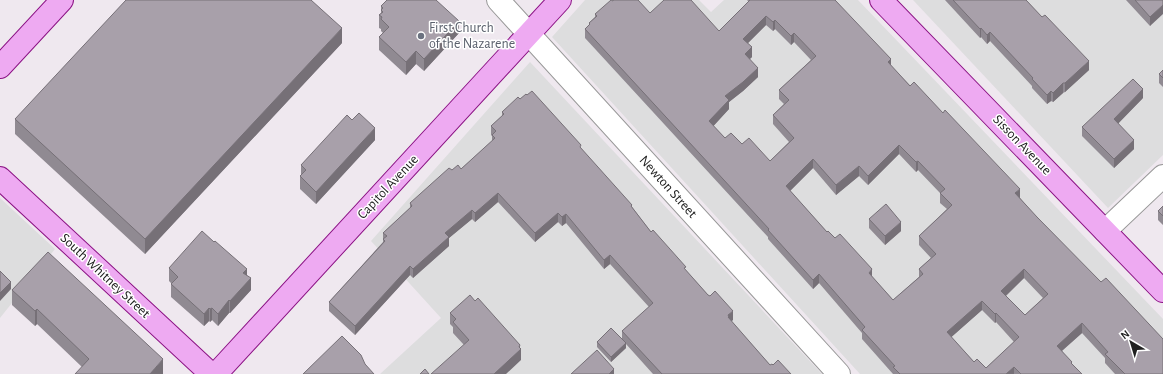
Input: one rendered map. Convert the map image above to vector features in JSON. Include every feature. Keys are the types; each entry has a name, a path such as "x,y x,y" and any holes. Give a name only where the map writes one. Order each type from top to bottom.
{"main road":[{"path":"0,67 62,0"},
{"name":"Capitol Avenue","path":"216,374 560,0"},
{"name":"Sisson Avenue","path":"881,0 1163,291"},
{"name":"South Whitney Street","path":"0,178 211,374"}],"street":[{"name":"Newton Street","path":"498,0 839,374"},
{"path":"1105,231 1163,176"}],"shaded area":[{"path":"585,0 699,0 711,12 724,0 858,0 1163,319 1163,374 860,374 552,37"},
{"path":"913,0 1163,0 1163,155 1108,208"},
{"path":"530,62 822,374 380,374 441,318 371,241"},
{"path":"0,198 55,249 0,318"}],"building":[{"path":"126,0 311,0 342,28 145,239 15,119"},
{"name":"First Church of the Nazarene","path":"387,0 436,0 459,21 424,59 416,51 406,62 379,37 389,27 379,15 383,12 381,10 383,8 381,6"},
{"path":"611,0 638,0 650,13 664,0 691,0 719,31 750,0 835,0 891,59 888,62 910,86 914,82 943,113 945,110 1020,189 1015,193 1037,217 1101,282 1106,278 1163,339 1163,374 1125,374 1105,354 1108,352 1082,323 1057,346 1082,374 1021,374 1014,367 1006,374 900,374 893,367 895,366 862,330 865,327 819,274 813,280 768,230 769,229 585,29 597,16 595,14","holes":["766,16 773,22 775,20 791,36 794,33 816,56 779,90 789,100 773,115 794,138 770,161 749,138 742,144 731,133 725,138 709,121 729,100 725,96 758,68 745,54 752,47 743,39","899,145 916,162 918,161 945,189 940,193 952,205 919,236 936,254 919,269 923,274 893,300 869,273 872,269 840,234 835,238 828,231 827,232 786,186 813,159 836,185 859,166 868,176","1024,269 1048,294 1025,315 1001,291","982,301 1019,337 986,368 977,359 974,362 947,332"]},
{"path":"953,0 1026,0 1042,17 1045,15 1089,61 1053,93 1051,91 1047,95 990,32 987,35 981,28 980,29"},
{"path":"1135,0 1163,0 1163,5 1150,17"},
{"path":"1163,70 1163,78 1159,74"},
{"path":"1133,79 1143,89 1114,119 1134,140 1114,159 1082,127"},
{"path":"532,91 581,145 580,147 632,205 631,206 651,232 653,230 686,267 684,268 708,295 710,296 715,291 733,311 728,315 728,317 770,365 773,365 778,360 791,374 662,374 622,331 653,303 610,255 604,260 566,214 562,217 558,213 535,233 498,193 475,213 472,210 445,233 449,237 413,269 410,266 355,326 329,302 385,241 383,239 387,236 383,233 412,206 410,203 449,168 452,170 458,165 461,169 495,138 492,135 496,131 491,126 504,114 502,112 518,97 520,99"},
{"path":"359,113 375,128 316,192 300,176 306,170 301,165 347,115 352,120"},
{"path":"886,204 901,222 885,236 869,219"},
{"path":"1163,206 1163,216 1158,211"},
{"path":"202,231 247,269 243,273 251,278 230,301 229,300 218,314 212,308 209,308 204,314 171,284 178,277 169,268"},
{"path":"48,252 163,359 150,374 75,374 89,359 37,309 35,311 12,290"},
{"path":"0,271 11,282 0,293"},
{"path":"470,295 475,301 478,298 520,345 519,347 521,349 494,374 431,374 469,340 453,322 456,319 450,313"},
{"path":"611,328 626,343 611,357 597,342"},
{"path":"342,336 361,355 365,364 374,374 303,374"},
{"path":"597,350 614,369 609,374 571,374"},
{"path":"425,369 429,374 420,374"}],"place":[{"name":"First Church of the Nazarene","path":"421,36"}]}
